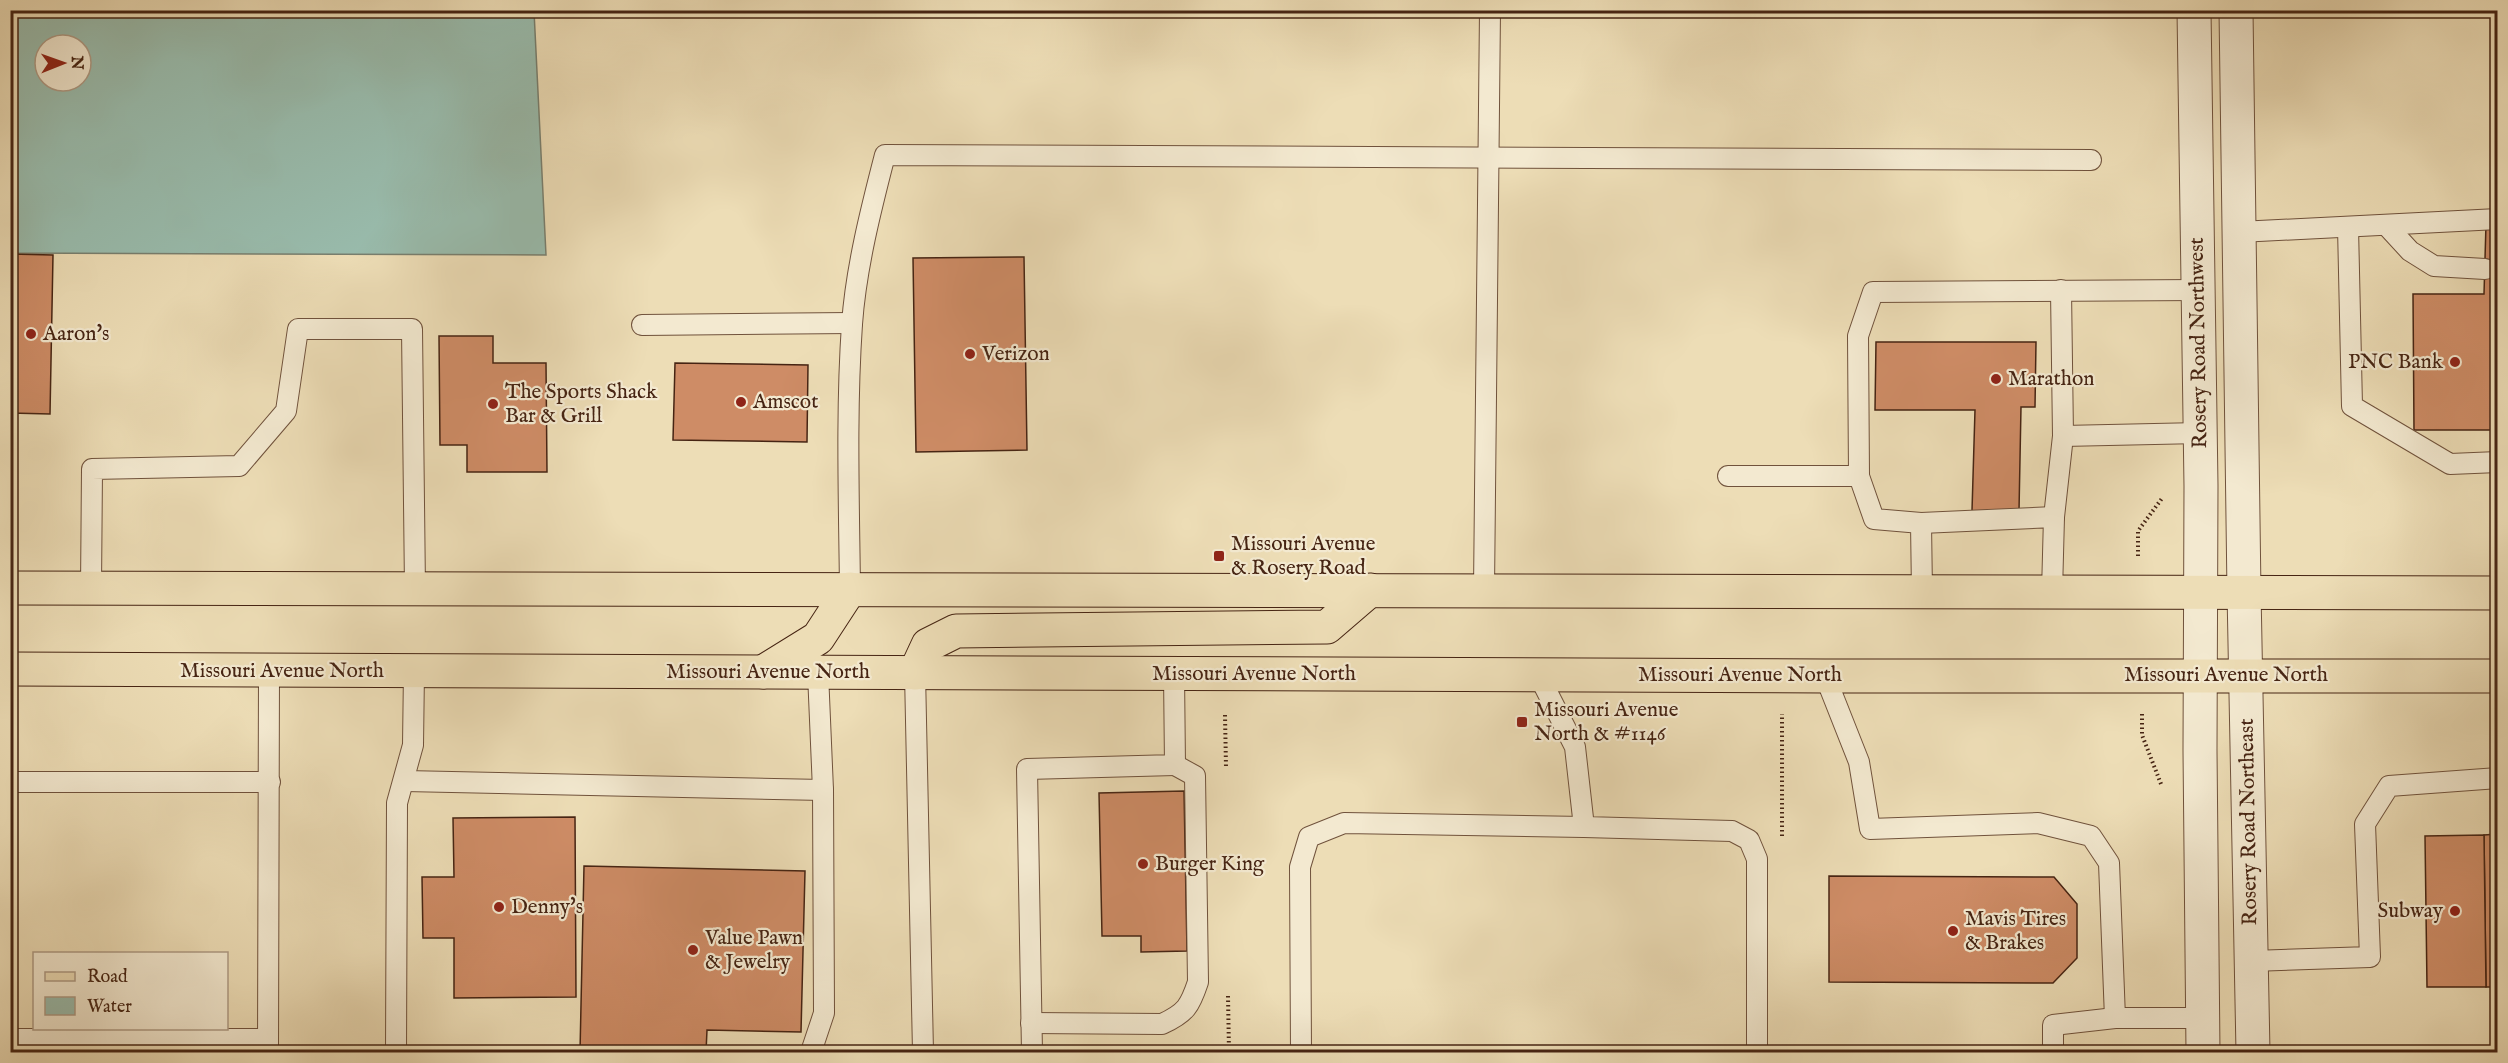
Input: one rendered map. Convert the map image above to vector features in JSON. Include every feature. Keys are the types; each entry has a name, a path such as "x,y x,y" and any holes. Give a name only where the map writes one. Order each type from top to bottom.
{"main road":[{"path":"10,588 2498,593"},
{"path":"763,672 818,638 850,589"},
{"path":"915,673 928,645 956,631 1327,627 1370,590"},
{"name":"Missouri Avenue North","path":"10,669 1825,676 2498,676"}],"street":[{"name":"Rosery Road Northwest","path":"2194,10 2198,290 2185,433 2202,592 2200,675"},
{"path":"2214,10 2214,23 2237,72"},
{"name":"Rosery Road Northwest","path":"2236,10 2244,592"},
{"name":"Rosery Road Northeast","path":"2244,592 2253,1053"},
{"path":"2200,675 2203,1053"}],"lane":[{"path":"1484,590 1490,10"},
{"path":"850,589 848,468 852,323 858,277 885,155 2091,160"},
{"path":"2240,232 2498,219"},
{"path":"2387,226 2410,251 2434,266 2485,269"},
{"path":"2348,228 2352,406 2450,464 2498,462"},
{"path":"2052,592 2054,517 2063,436 2061,290"},
{"path":"2054,517 1921,523 1874,519 1859,476 1858,336 1873,292 2198,290"},
{"path":"642,325 852,323"},
{"path":"91,588 92,469 239,466 286,411 298,329 412,329 415,589"},
{"path":"2063,436 2185,433"},
{"path":"1728,476 1859,476"},
{"path":"1921,523 1922,592"},
{"path":"10,1039 268,1046 269,671"},
{"path":"396,1053 397,802 405,781 413,745 414,671"},
{"path":"811,1053 824,1013 823,790 818,673"},
{"path":"915,673 923,1053"},
{"path":"1174,674 1175,765"},
{"path":"1538,674 1575,747 1584,822"},
{"path":"1825,676 1859,762 1870,829 2038,823 2091,836 2109,863 2115,1018"},
{"path":"1031,1023 1162,1024 1180,1016 1191,1004 1198,982 1195,776 1175,765 1028,769 1031,1023 1032,1053"},
{"path":"2252,961 2370,957 2365,824 2389,786 2498,778"},
{"path":"405,781 823,790"},
{"path":"10,782 270,782"},
{"path":"1301,1053 1300,867 1309,837 1344,823 1584,822 1731,831 1749,840 1757,859 1757,1053"},
{"path":"2053,1053 2053,1024 2115,1018 2202,1018"}],"path":[{"path":"2138,592 2138,531 2163,496 2185,433"},
{"path":"2141,675 2142,735 2164,794"}],"water":[{"path":"11,10 534,11 546,255 11,253"}],"building":[{"name":"PNC Bank","path":"2486,224 2498,224 2498,430 2414,430 2413,294 2484,294"},
{"name":"Aaron's","path":"10,254 53,255 50,414 10,413"},
{"name":"Verizon","path":"1024,257 1027,450 916,452 913,258"},
{"name":"The Sports Shack Bar & Grill","path":"439,336 493,336 493,363 546,363 547,472 467,472 467,445 440,445"},
{"path":"1876,342 2036,342 2035,407 2021,407 2019,511 1972,511 1975,410 1875,410"},
{"name":"Amscot","path":"675,363 808,365 807,442 673,440"},
{"name":"Burger King","path":"1184,791 1187,951 1141,952 1141,936 1102,936 1099,793"},
{"name":"Denny's","path":"575,817 576,997 454,998 454,938 423,938 422,877 454,877 453,818"},
{"path":"2498,834 2498,987 2486,987 2484,835"},
{"name":"Subway","path":"2484,835 2486,987 2427,987 2425,836"},
{"name":"Value Pawn & Jewelry","path":"584,866 805,871 801,1032 707,1030 706,1052 580,1052"},
{"name":"Mavis Tires & Brakes","path":"1829,876 2054,877 2077,904 2077,958 2053,983 1829,982"}],"place":[{"name":"Aaron's","path":"31,334"},
{"name":"Verizon","path":"970,354"},
{"name":"PNC Bank","path":"2455,362"},
{"name":"Marathon","path":"1996,379"},
{"name":"Amscot","path":"741,402"},
{"name":"The Sports Shack Bar & Grill","path":"493,404"},
{"name":"Missouri Avenue & Rosery Road","path":"1219,556"},
{"name":"Missouri Avenue North & #1146","path":"1522,722"},
{"name":"Burger King","path":"1143,864"},
{"name":"Denny's","path":"499,907"},
{"name":"Subway","path":"2455,911"},
{"name":"Mavis Tires & Brakes","path":"1953,931"},
{"name":"Value Pawn & Jewelry","path":"693,950"}]}
